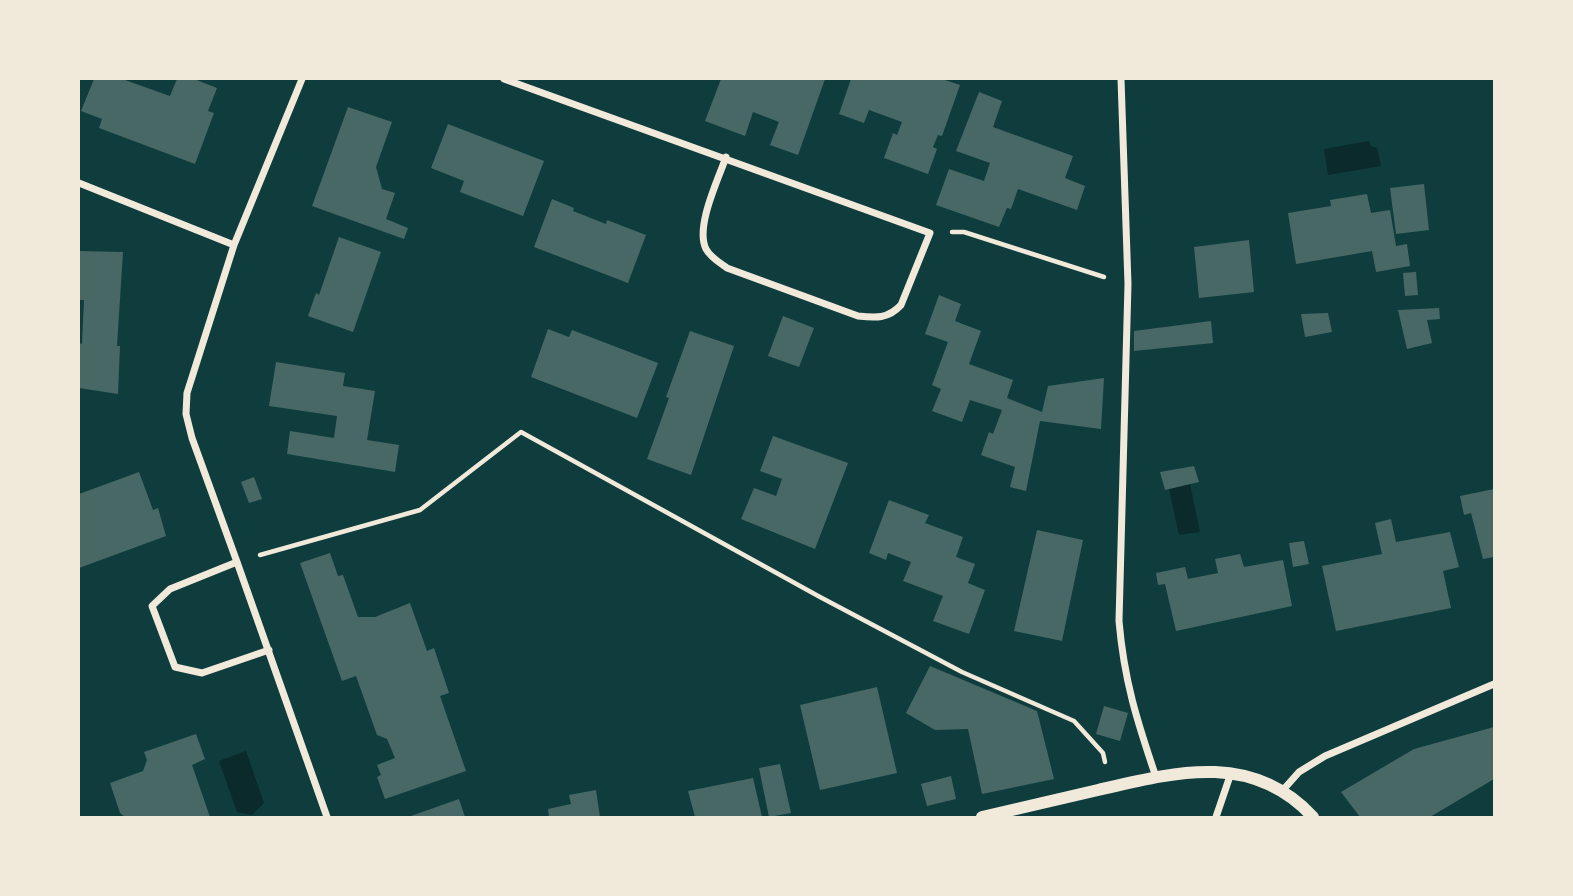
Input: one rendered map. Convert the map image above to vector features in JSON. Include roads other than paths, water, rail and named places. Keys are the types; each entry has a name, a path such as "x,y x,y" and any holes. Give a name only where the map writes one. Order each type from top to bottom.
{"street":[{"path":"302,79 234,244 191,375 186,414 192,438 270,650 327,817"},
{"path":"505,79 726,157 930,233 901,305 893,314 878,318 858,316 727,268 707,252 703,227 726,157"},
{"path":"1121,79 1128,284 1119,621 1123,663 1131,698 1156,777"},
{"path":"79,183 234,244"},
{"path":"237,562 170,589 152,606 175,667 202,673 270,650"},
{"path":"1283,790 1299,772 1325,756 1494,684"},
{"path":"982,817 1156,777 1207,770 1257,779 1283,790 1313,817"},
{"path":"1216,817 1231,773"}],"water":[{"path":"1369,141 1371,146 1377,148 1381,166 1328,175 1324,149"},
{"path":"1190,484 1200,532 1179,535 1169,489"},
{"path":"246,751 264,803 252,815 237,812 219,761"}]}
